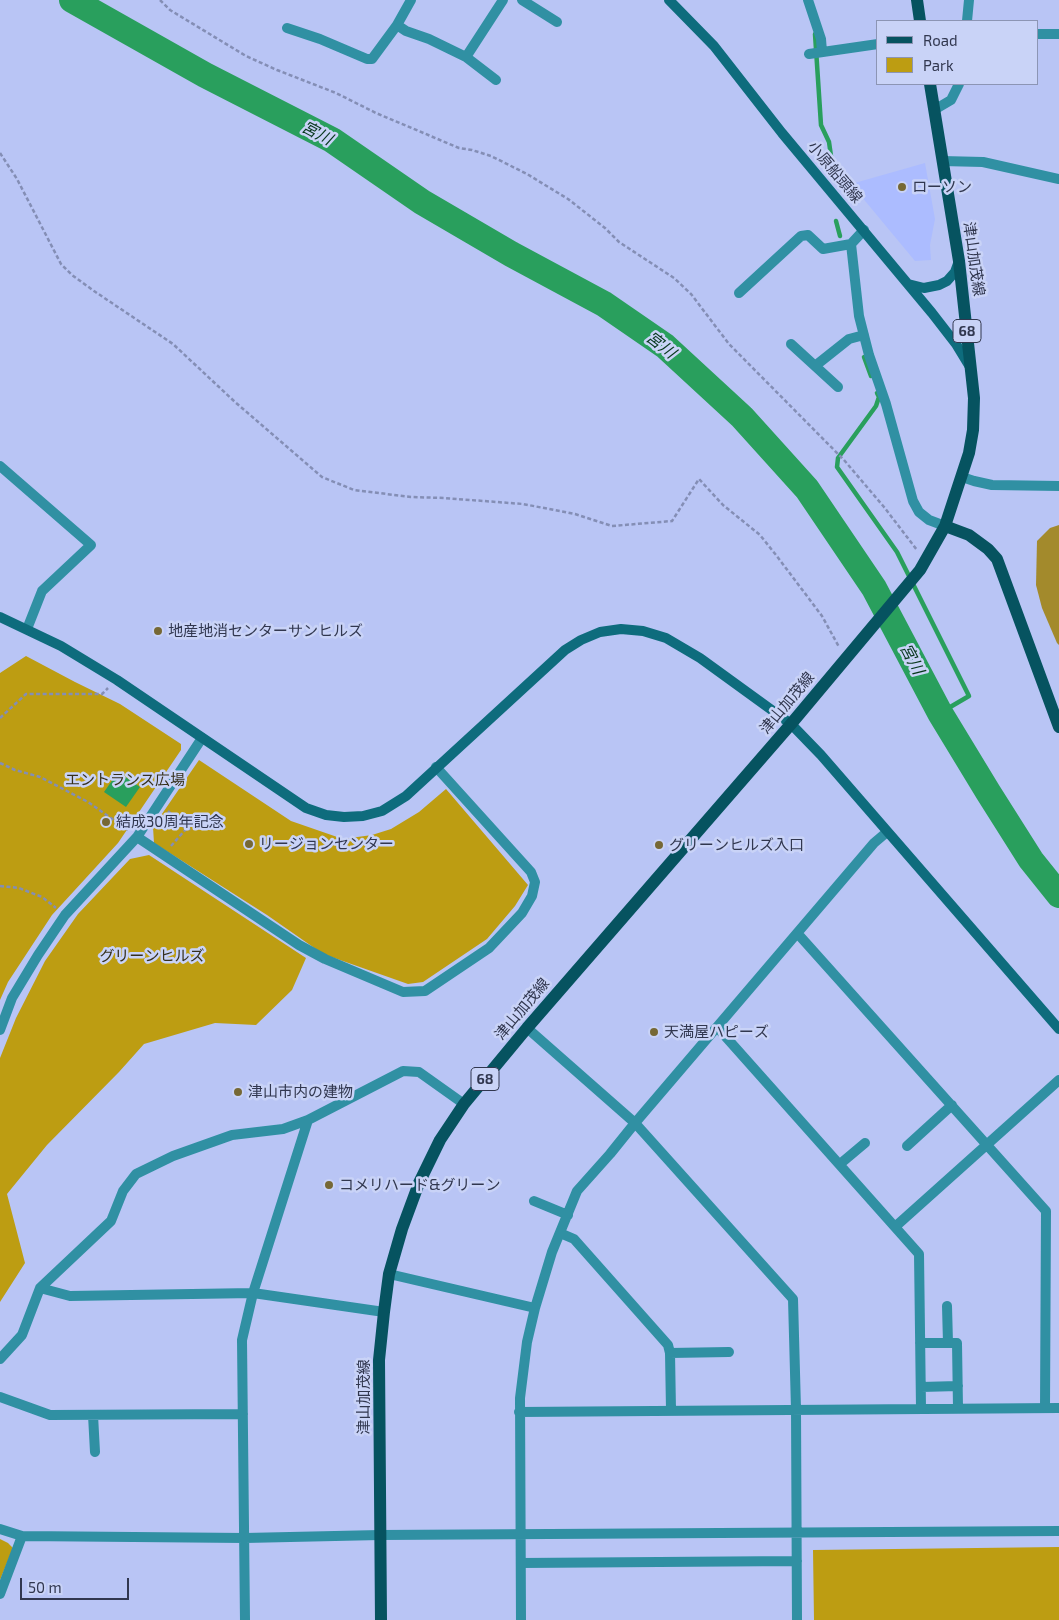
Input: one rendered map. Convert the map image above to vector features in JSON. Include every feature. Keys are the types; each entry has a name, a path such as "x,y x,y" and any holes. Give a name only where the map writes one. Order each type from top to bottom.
{"main road":[{"path":"917,0 920,20"},
{"name":"津山加茂線","path":"381,1620 379,1360 384,1312 389,1274 402,1229 419,1183 440,1140 464,1104 528,1028 791,724 920,570 928,559 945,526 962,477 973,430 974,398 959,261 930,85"},
{"path":"945,526 969,535 988,549 997,559 1059,727"}],"street":[{"path":"286,28 320,39 367,59 372,59 397,25 411,0"},
{"path":"466,57 504,0"},
{"path":"522,0 557,22"},
{"name":"小原船頭線","path":"669,0 714,46 782,133 864,230 956,344 971,370"},
{"path":"808,0 821,39 822,52"},
{"path":"966,20 969,0"},
{"path":"397,25 406,31 429,38 466,57 496,80"},
{"path":"1039,34 1059,34"},
{"path":"809,54 876,44"},
{"path":"934,110 951,100 958,85"},
{"path":"942,161 983,162 1059,178"},
{"path":"738,293 801,236 808,235 823,249 851,244 864,230"},
{"path":"851,244 855,291 864,335 886,404 913,501 919,512 929,520 945,526"},
{"path":"908,284 924,288 939,285 947,281 955,272 959,261"},
{"path":"815,366 849,339 864,335"},
{"path":"791,344 838,387"},
{"path":"0,466 91,545 42,591 27,628"},
{"path":"962,477 992,485 1059,486"},
{"path":"0,617 27,628 117,680 306,808 326,815 344,817 363,816 382,811 406,796 565,650 581,640 600,632 621,629 643,631 666,638 700,658 791,724 821,755 1059,1029"},
{"path":"0,1030 12,998 65,915 137,837 202,738"},
{"path":"137,837 299,945 325,959 403,992 425,991 489,948 522,913 532,896 535,882 531,872 436,767"},
{"path":"521,1620 519,1412 527,1342 535,1308 560,1233 577,1191 874,843 887,832"},
{"path":"798,934 1046,1211 1045,1408"},
{"path":"717,1027 919,1254 921,1408"},
{"path":"528,1028 635,1123 794,1298 797,1620"},
{"path":"0,1359 22,1335 40,1288 111,1221 123,1192 136,1174 173,1156 232,1135 283,1129 308,1120 403,1071 419,1072 464,1104"},
{"path":"896,1226 1059,1080"},
{"path":"907,1146 952,1105"},
{"path":"245,1620 242,1340 253,1293 308,1120"},
{"path":"840,1164 865,1143"},
{"path":"534,1201 568,1215"},
{"path":"560,1233 574,1239 668,1345 670,1353 671,1410"},
{"path":"389,1274 535,1308"},
{"path":"40,1288 70,1296 253,1293 384,1312"},
{"path":"947,1306 948,1343"},
{"path":"920,1343 957,1343 958,1408"},
{"path":"670,1353 729,1352"},
{"path":"921,1387 958,1386"},
{"path":"0,1396 50,1415 243,1414"},
{"path":"519,1412 1059,1408"},
{"path":"93,1414 95,1452"},
{"path":"0,1529 22,1536 245,1538 380,1535 1059,1531"},
{"path":"0,1594 22,1536"},
{"path":"520,1563 797,1561"}],"path":[{"path":"160,0 170,10 246,56 336,93 376,113 459,148 491,156 528,174 568,199 605,228 619,242 674,278 691,294 729,344 844,460 884,507 911,544 928,559"},
{"path":"0,153 17,179 61,264 72,275 94,291 173,344 235,402 322,476 354,490 411,497 523,504 575,514 612,526 672,520 699,479 723,505 760,535 849,654"},
{"path":"0,718 26,694 102,694 117,680"},
{"path":"0,763 14,770 40,777 88,802 137,837"},
{"path":"173,816 186,829 193,829"},
{"path":"173,844 186,829"},
{"path":"0,886 19,888 42,897 65,915"}],"shaded area":[{"path":"925,163 935,219 930,245 931,260 915,261 851,184"},
{"path":"1059,525 1059,645 1042,608 1036,585 1037,541 1050,528"},
{"path":"118,772 140,787 126,807 104,792"}],"green space":[{"name":"エントランス広場","path":"26,656 120,704 181,744 181,750 118,843 52,915 8,982 0,1000 0,673"},
{"path":"199,760 291,821 343,839 372,835 391,829 419,812 446,789 528,885 515,906 487,939 423,982 408,984 323,954 267,915 154,843 153,827"},
{"name":"グリーンヒルズ","path":"149,855 306,958 292,990 256,1025 215,1023 144,1044 47,1145 7,1194 25,1263 0,1302 0,1058 16,1018 45,961 78,914 130,859"},
{"path":"0,1539 13,1548 0,1580"},
{"path":"1059,1547 1059,1620 814,1620 813,1550"}],"waterway":[{"name":"宮川","path":"72,0 205,75 332,140 422,202 511,254 604,304 665,346 742,417 807,489 874,588 940,713 988,792 1031,860 1059,895"},
{"path":"815,34 821,125 829,142 832,163"},
{"path":"836,221 840,236"},
{"path":"864,357 871,376"},
{"path":"877,393 879,397 876,406 838,458 837,467 897,552 969,696 940,713"}],"place":[{"name":"ローソン","path":"902,187"},
{"name":"地産地消センターサンヒルズ","path":"158,631"},
{"name":"結成30周年記念","path":"106,822"},
{"name":"リージョンセンター","path":"249,844"},
{"name":"グリーンヒルズ入口","path":"659,845"},
{"name":"天満屋ハピーズ","path":"654,1032"},
{"name":"津山市内の建物","path":"238,1092"},
{"name":"コメリハード&グリーン","path":"329,1185"}]}
